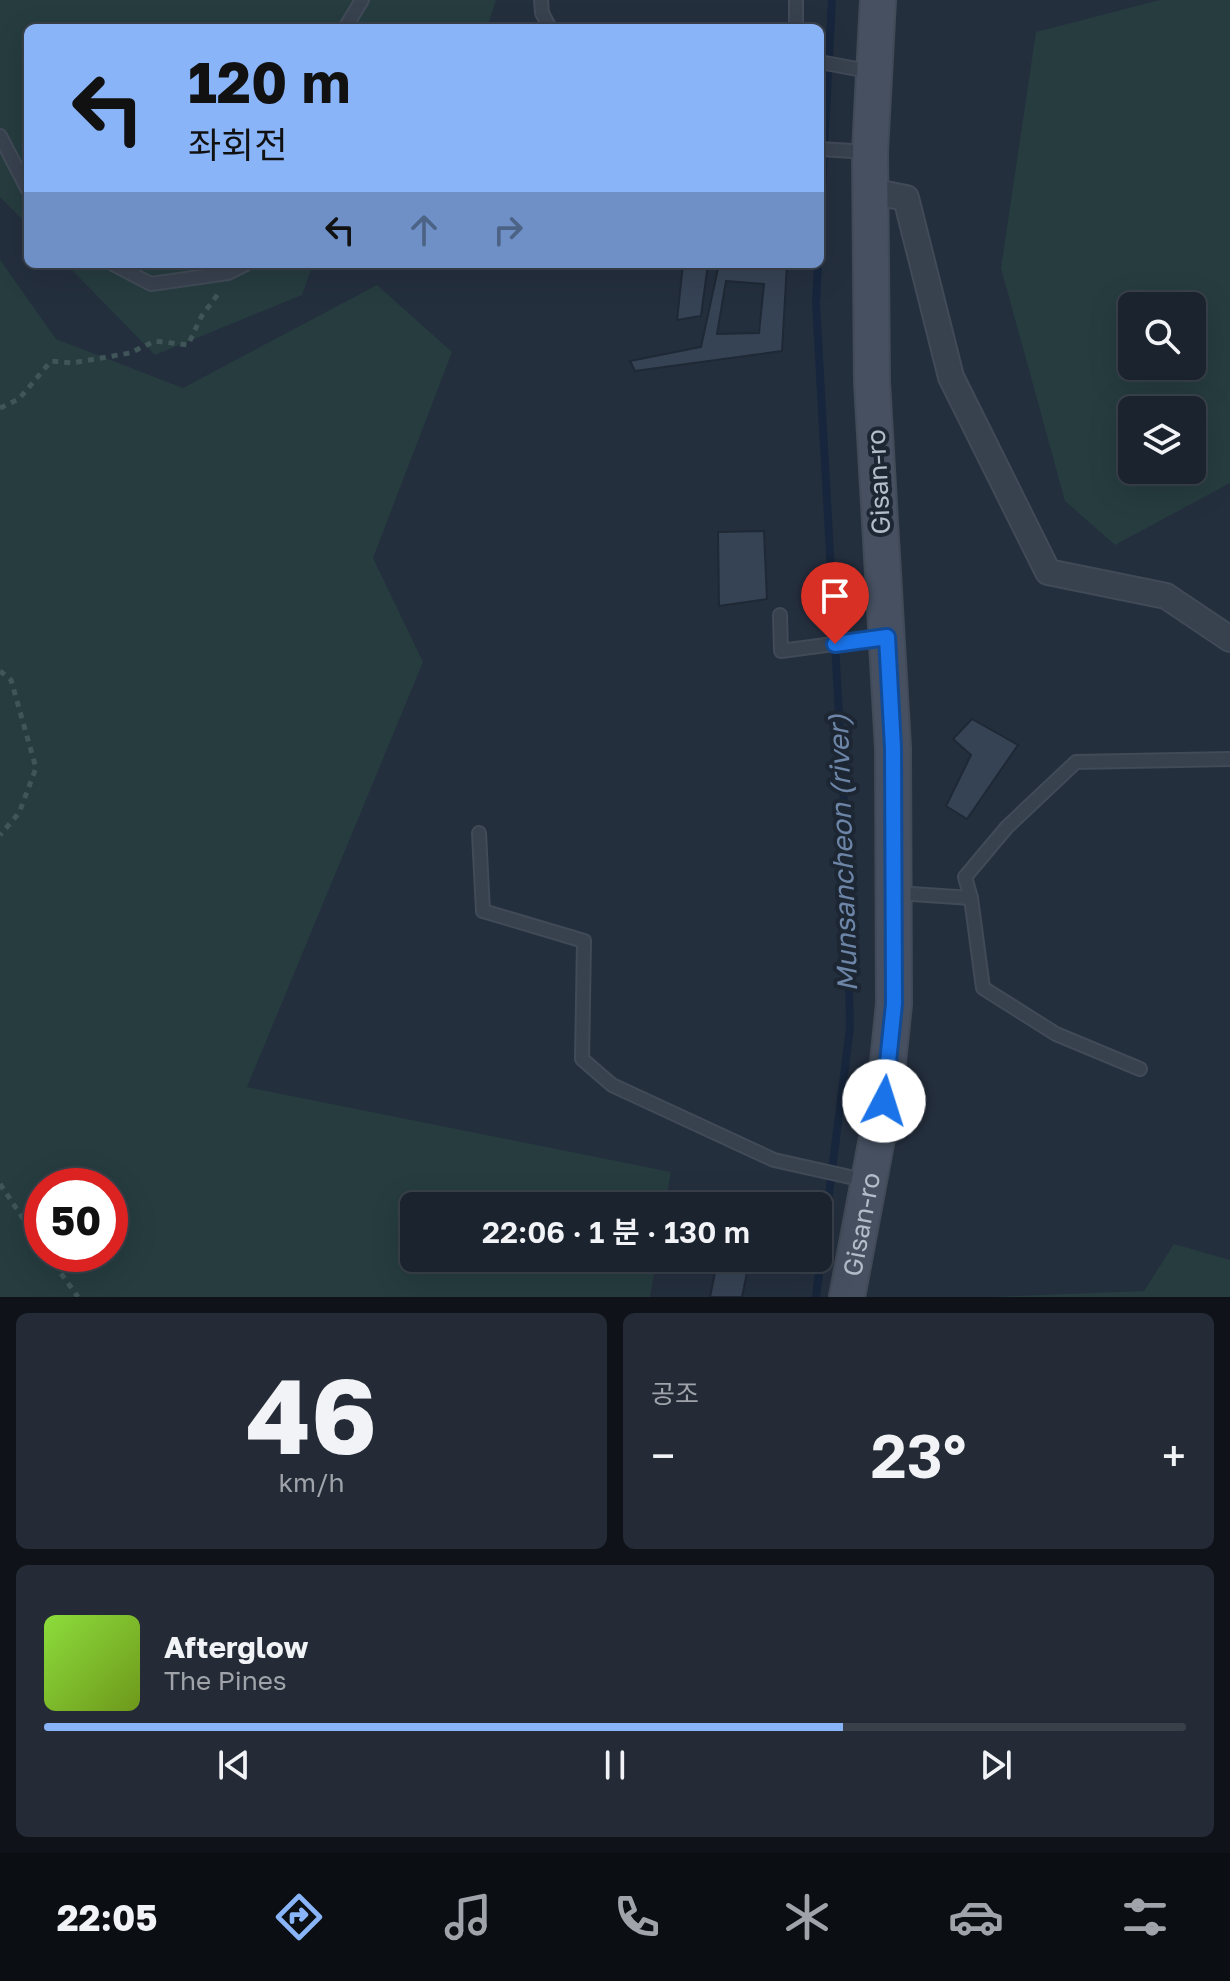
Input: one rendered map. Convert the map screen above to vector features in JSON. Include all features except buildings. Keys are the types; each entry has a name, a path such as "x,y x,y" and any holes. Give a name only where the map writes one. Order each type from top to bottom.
{"main road":[{"name":"Gisan-ro","path":"847,1297 858,1179 884,1101 894,1004 893,748 872,382 870,191 856,151 860,70 878,0"}],"street":[{"path":"870,191 906,198 951,377 1048,572 1166,596 1230,639"}],"lane":[{"path":"347,24 362,0"},
{"path":"541,0 542,13 548,24"},
{"path":"796,0 796,24"},
{"path":"824,63 860,70"},
{"path":"0,136 24,182"},
{"path":"824,149 856,151"},
{"path":"121,268 151,284 228,273 239,268"},
{"path":"780,615 781,651 887,637"},
{"path":"1140,1069 1056,1034 983,988 971,898 965,877 1007,827 1076,762 1230,759"},
{"path":"479,833 483,911 584,941 582,1059 612,1085 774,1160 858,1179"},
{"path":"893,892 971,898"}],"path":[{"path":"0,408 19,399 51,361 72,363 130,353 155,341 188,345 201,317 242,268"},
{"path":"0,671 11,680 36,768 19,813 0,835"},
{"path":"0,1184 24,1220"},
{"path":"60,1272 78,1297"}],"green space":[{"path":"0,0 496,0 488,24 24,24 24,221 0,197"},
{"path":"1160,0 1230,0 1230,483 1115,545 1065,501 1001,268 1036,32"},
{"path":"0,260 56,339 183,388 377,285 452,352 373,558 423,662 247,1087 671,1172 667,1192 400,1192 400,1272 654,1272 650,1297 0,1297"},
{"path":"70,268 312,268 302,295 155,355"},
{"path":"1174,1244 1230,1260 1230,1297 990,1297 1144,1291"}],"waterway":[{"name":"Munsancheon (river)","path":"824,150 832,0"},
{"name":"Munsancheon (river)","path":"816,1297 850,1028 846,841 816,303 818,268"}],"route":[{"path":"835,644 887,637 893,748 894,1004 884,1101"}]}
